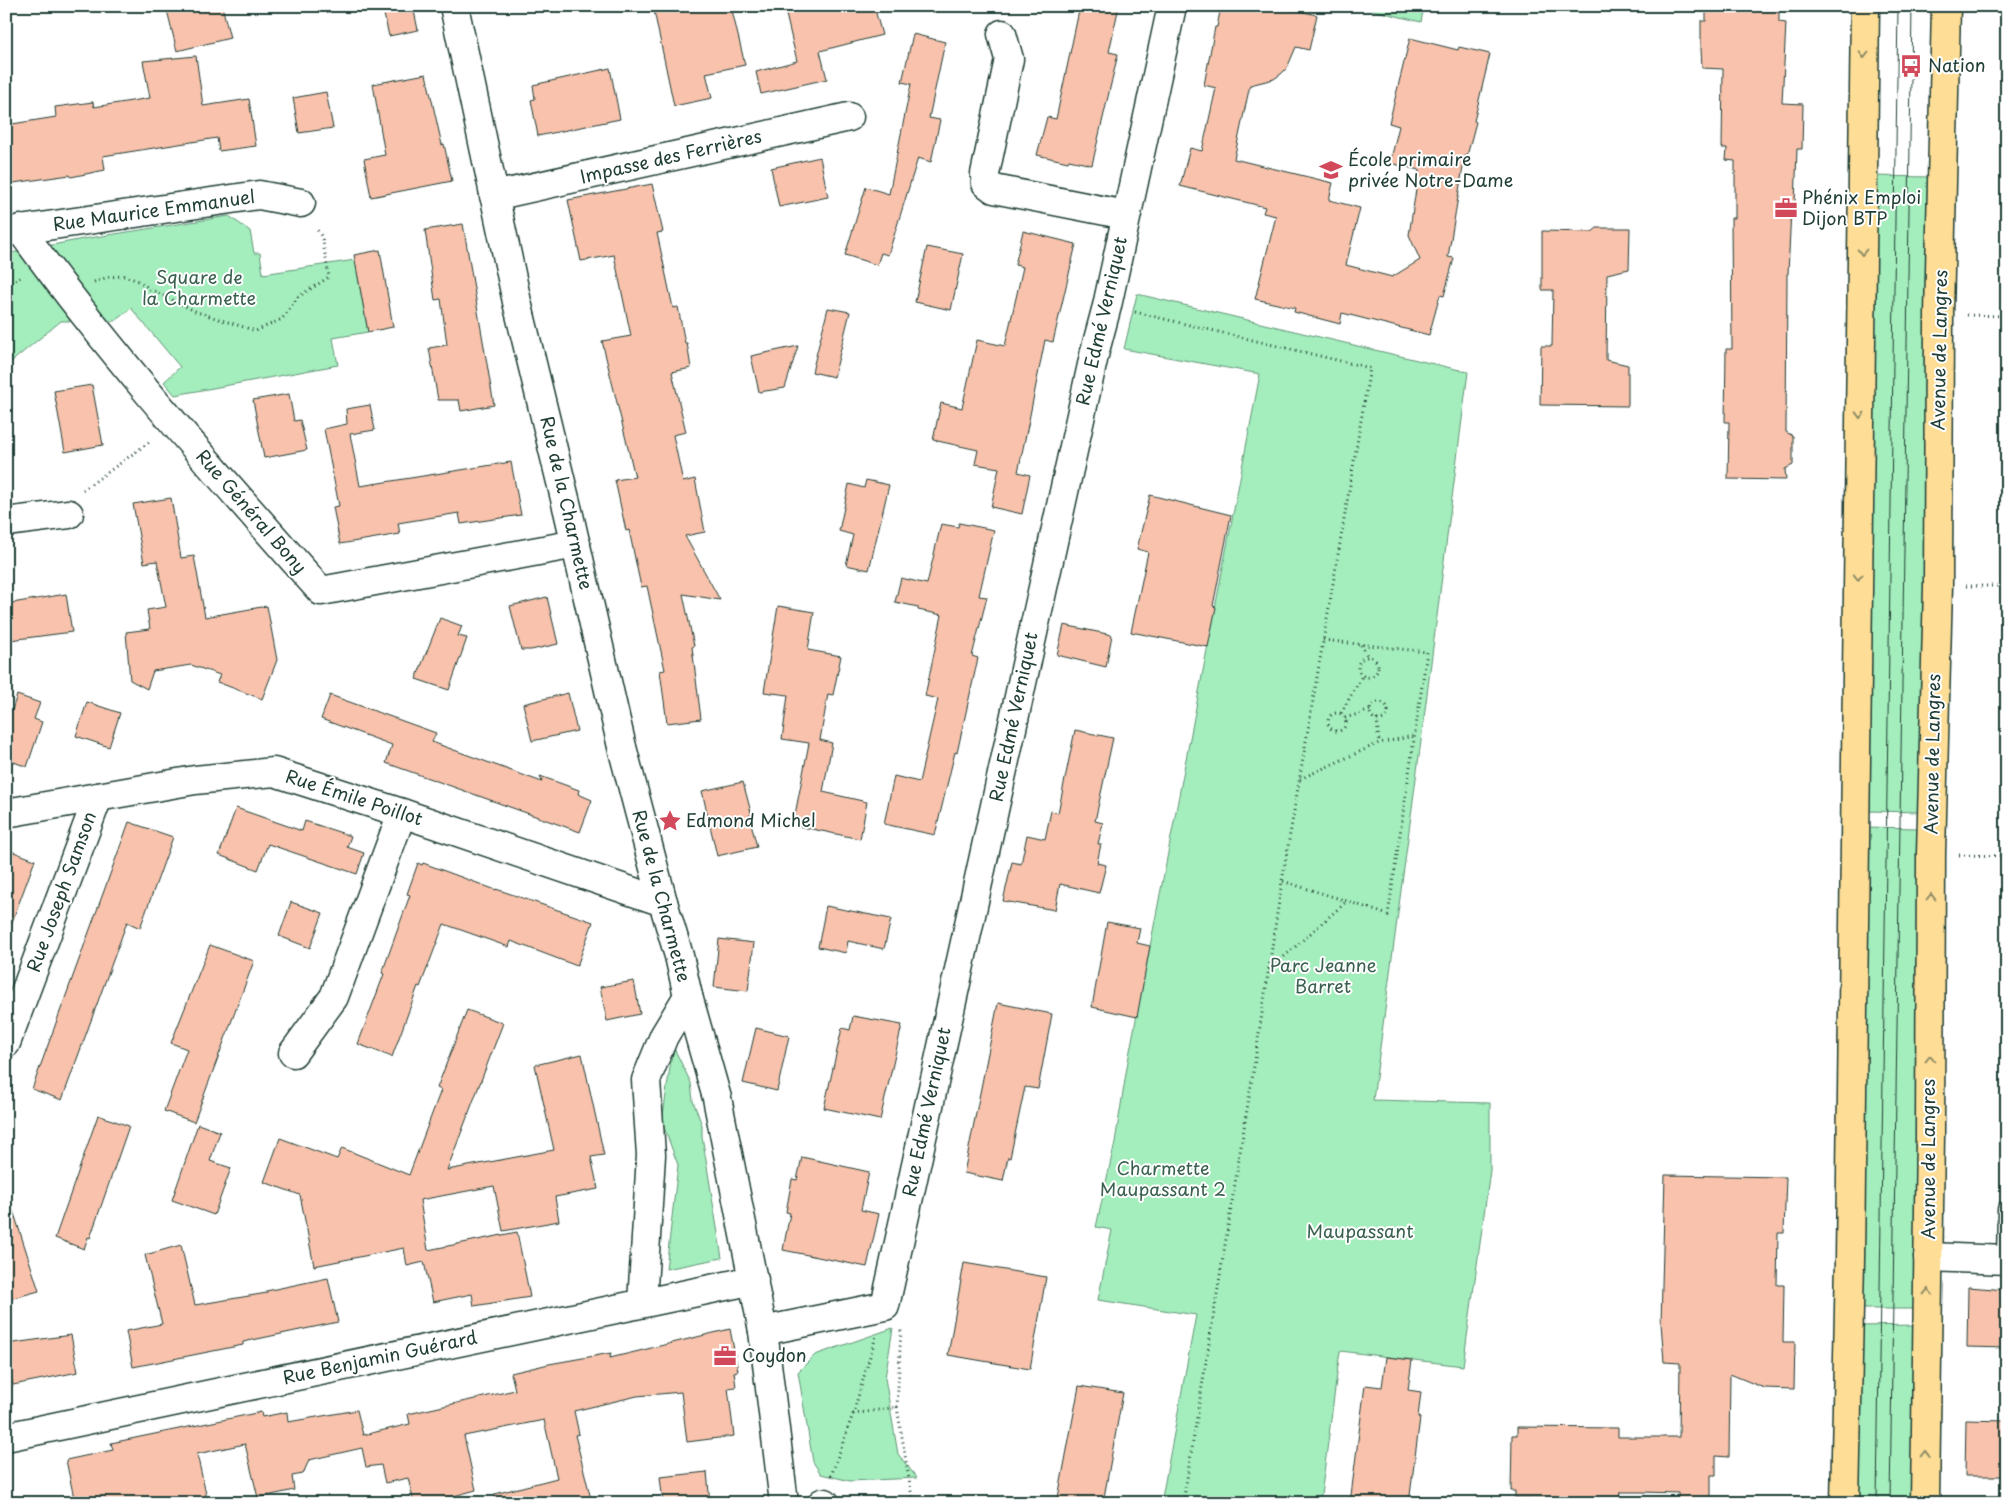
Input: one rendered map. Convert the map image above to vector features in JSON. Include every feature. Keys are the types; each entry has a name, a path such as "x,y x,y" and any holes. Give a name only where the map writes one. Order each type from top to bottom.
{"main road":[{"path":"1845,1503 1850,1259 1865,6"},
{"name":"Avenue de Langres","path":"1925,1503 1931,854 1938,586 1939,316 1946,6"}],"street":[{"name":"Rue de la Charmette","path":"454,6 517,302 576,544 622,747 717,1098 763,1331 784,1503"},
{"name":"Rue Edmé Verniquet","path":"885,1306 1093,361 1108,306 1172,6"},
{"path":"1002,34 1009,59 985,174 986,183 994,189 1126,215"},
{"name":"Impasse des Ferrières","path":"494,196 849,117"},
{"name":"Rue Maurice Emmanuel","path":"13,231 259,195 301,203"},
{"name":"Rue Général Bony","path":"13,231 57,280 174,424 321,591 576,544"},
{"path":"6,522 69,514"},
{"name":"Rue Émile Poillot","path":"6,813 195,780 274,772 402,813 663,902"},
{"name":"Rue Joseph Samson","path":"6,1043 98,797"},
{"path":"293,1053 334,997 402,813"},
{"name":"Rue de la Charmette","path":"642,1303 651,1155 646,1080 664,1036 688,996"},
{"path":"1928,1257 2006,1260"},
{"name":"Rue Benjamin Guérard","path":"6,1437 754,1280"},
{"path":"763,1331 885,1306"}],"lane":[{"path":"2006,1260 2007,1209"}],"path":[{"path":"6,285 29,273 84,285 108,277 124,276 139,281 150,289 197,312 256,330 282,319 298,296 329,278 322,237 301,203"},
{"path":"1108,306 1370,368 1282,881 1183,1503"},
{"path":"1939,316 2007,316"},
{"path":"69,514 81,492 174,424"},
{"path":"1938,586 2007,586"},
{"path":"1282,881 1388,915 1427,652 1323,640"},
{"path":"1361,644 1368,657 1377,664 1377,671 1374,675 1368,677 1362,676 1358,671 1358,664 1368,657"},
{"path":"1341,714 1362,676"},
{"path":"1382,702 1387,706 1387,716 1377,719 1372,716 1371,710 1372,705 1382,702"},
{"path":"1345,718 1371,710"},
{"path":"1341,714 1345,718 1346,723 1343,728 1333,729 1329,726 1328,720 1331,715 1341,714"},
{"path":"1377,719 1378,743"},
{"path":"1299,779 1378,743 1414,736"},
{"path":"1931,854 2007,856"},
{"path":"1268,971 1347,901"},
{"path":"823,1503 853,1414 885,1306 901,1320 897,1407 912,1503"},
{"path":"853,1414 897,1407"}],"green space":[{"path":"1356,6 1424,6 1421,22"},
{"path":"1872,176 1932,177 1922,812 1864,811"},
{"name":"Square de la Charmette","path":"229,216 250,231 254,253 260,253 263,274 355,260 368,332 333,338 338,365 175,395 164,382 180,367 131,308 115,321 61,321 11,362 6,363 6,254 83,239"},
{"path":"1137,294 1468,372 1373,1100 1490,1103 1490,1171 1463,1366 1340,1351 1320,1503 1161,1503 1196,1315 1098,1300 1112,1230 1096,1227 1115,1142 1128,1061 1260,374 1124,349"},
{"path":"1863,827 1922,828 1916,1309 1858,1309"},
{"path":"673,1046 691,1083 693,1101 702,1125 702,1136 722,1258 666,1269 678,1165 662,1122"},
{"path":"1917,1325 1913,1503 1855,1503 1858,1326"},
{"path":"893,1328 885,1378 898,1454 917,1478 850,1481 821,1474 813,1462 798,1372 815,1355"}],"building":[{"path":"166,6 222,6 230,38 177,51"},
{"path":"382,6 413,6 418,30 389,36"},
{"path":"653,6 731,6 745,65 706,73 712,98 674,106"},
{"path":"784,6 874,6 882,35 820,51 827,79 761,94 756,72 797,61"},
{"path":"1080,6 1119,6 1109,52 1118,54 1092,165 1037,155 1047,117 1056,119"},
{"path":"1221,6 1278,6 1317,15 1309,50 1296,47 1287,68 1281,74 1274,79 1250,85 1234,159 1333,183 1329,200 1360,208 1346,265 1392,277 1420,260 1409,235 1419,170 1390,163 1399,126 1389,123 1410,38 1458,50 1459,47 1490,54 1474,121 1476,122 1467,156 1465,155 1448,257 1454,258 1444,296 1440,295 1429,335 1342,313 1340,324 1294,312 1295,308 1255,299 1276,216 1263,213 1265,207 1180,186 1190,148 1202,151 1216,88 1204,85"},
{"path":"1729,6 1779,6 1779,22 1786,23 1782,103 1803,104 1802,149 1797,149 1795,205 1791,209 1787,274 1786,432 1793,436 1793,465 1785,469 1786,480 1728,479 1729,422 1725,422 1726,349 1732,349 1731,218 1735,218 1735,161 1726,160 1727,148 1722,148 1723,69 1702,68 1701,21 1706,21 1706,8 1729,8"},
{"path":"913,34 945,42 929,118 940,120 931,162 918,158 888,255 881,253 877,265 845,255 866,187 889,194 911,84 902,82"},
{"path":"196,56 203,106 249,99 256,146 219,151 217,138 103,156 105,170 71,177 70,175 6,184 6,125 56,117 55,107 93,102 94,107 150,98 143,61"},
{"path":"610,68 620,119 538,136 531,100 535,99 533,85"},
{"path":"426,74 452,181 371,197 364,159 385,155 373,84"},
{"path":"326,92 333,128 299,133 293,98"},
{"path":"820,157 828,197 779,207 771,168"},
{"path":"652,184 663,232 657,233 673,308 678,307 691,368 672,372 686,432 673,435 683,482 695,479 705,532 685,536 720,600 683,594 694,646 692,647 701,719 667,723 660,671 665,670 647,586 641,587 629,530 626,531 615,480 635,477 602,341 631,336 614,255 581,261 568,200"},
{"path":"463,224 494,405 461,411 459,400 438,400 429,348 447,345 441,299 435,300 425,230"},
{"path":"1597,228 1630,228 1629,269 1607,274 1606,360 1628,365 1628,406 1540,405 1541,346 1552,346 1553,290 1542,290 1542,231 1592,232"},
{"path":"1023,231 1076,244 1053,342 1045,340 1018,472 1030,475 1022,514 991,507 999,468 975,464 978,450 933,440 941,403 962,408 977,340 1005,346 1023,267 1015,265"},
{"path":"927,247 963,254 951,310 915,302"},
{"path":"380,250 393,327 368,332 354,255"},
{"path":"828,308 850,312 834,377 812,372"},
{"path":"798,346 785,388 759,392 751,356"},
{"path":"92,385 103,445 65,452 54,391"},
{"path":"289,394 294,421 300,420 307,450 264,458 253,400"},
{"path":"370,405 375,430 350,434 360,486 511,462 521,515 461,524 459,513 398,523 400,534 340,544 333,507 339,506 324,429 347,424 346,409"},
{"path":"866,480 889,485 869,570 846,565 853,535 839,531 849,484 864,488"},
{"path":"1150,495 1231,515 1213,606 1216,607 1208,647 1131,632 1148,552 1137,549"},
{"path":"171,498 181,558 194,556 205,617 267,606 277,660 262,699 217,682 220,675 191,665 153,671 147,689 130,680 126,632 150,629 147,610 166,607 157,561 144,563 133,504"},
{"path":"959,523 994,530 979,596 987,597 972,656 978,658 957,753 955,752 935,835 884,824 894,776 919,782 938,699 925,696 942,615 918,610 918,607 895,602 901,578 927,584 941,524 958,527"},
{"path":"66,594 72,632 10,640 6,604"},
{"path":"547,597 558,644 531,650 521,650 510,606"},
{"path":"778,606 814,612 808,650 841,656 833,695 828,694 820,740 832,743 823,792 867,802 860,839 793,825 809,743 782,739 788,695 764,692"},
{"path":"440,618 462,626 458,636 467,638 449,690 416,679"},
{"path":"1064,625 1112,635 1106,667 1057,655"},
{"path":"568,693 577,731 532,741 523,704"},
{"path":"17,695 40,703 34,719 42,722 27,767 6,759 6,727"},
{"path":"330,695 436,733 432,742 542,782 540,776 579,790 578,794 592,800 580,832 386,763 392,745 321,719"},
{"path":"87,702 120,713 109,747 76,736"},
{"path":"1075,730 1113,738 1095,821 1103,823 1098,844 1101,844 1097,863 1106,865 1099,893 1060,884 1055,910 1003,901 1012,862 1021,864 1027,835 1045,839 1051,811 1058,813"},
{"path":"743,782 752,816 749,815 757,847 717,856 702,791"},
{"path":"236,808 302,831 305,821 351,836 347,847 364,853 357,874 268,844 258,870 219,855"},
{"path":"129,822 173,837 140,928 127,922 62,1100 32,1089"},
{"path":"6,849 35,860 9,930 6,930"},
{"path":"418,863 422,865 423,863 496,890 593,922 577,966 511,941 509,947 444,924 420,987 418,986 392,1057 358,1044 384,974 382,973 410,895 407,894"},
{"path":"291,902 323,913 310,948 279,936"},
{"path":"826,906 891,919 884,949 848,941 846,953 818,947"},
{"path":"1107,922 1140,928 1137,943 1150,946 1137,1017 1092,1007"},
{"path":"719,939 754,943 748,991 714,987"},
{"path":"210,945 254,961 194,1122 164,1111 187,1049 171,1043"},
{"path":"634,981 640,1014 607,1021 600,987"},
{"path":"998,1003 1052,1014 1038,1089 1025,1087 1010,1158 1008,1157 1003,1181 964,1173"},
{"path":"467,1010 503,1023 447,1170 554,1150 535,1065 582,1054 604,1155 591,1157 598,1189 555,1197 559,1221 503,1231 494,1186 420,1200 428,1250 517,1232 530,1297 474,1306 472,1294 433,1302 424,1262 407,1266 404,1248 314,1266 300,1195 264,1182 280,1138 337,1159 342,1148 409,1175 441,1090 437,1088"},
{"path":"853,1016 902,1025 880,1120 824,1108 842,1028 850,1030"},
{"path":"756,1028 789,1036 777,1091 743,1083"},
{"path":"98,1115 129,1126 90,1238 88,1237 84,1249 55,1238"},
{"path":"198,1124 220,1132 210,1161 231,1168 214,1215 172,1200"},
{"path":"802,1157 869,1172 861,1210 879,1214 867,1267 783,1250 790,1213 786,1212 792,1179 797,1180"},
{"path":"1665,1175 1786,1177 1784,1233 1778,1233 1777,1285 1784,1285 1783,1342 1795,1342 1794,1389 1764,1388 1730,1374 1729,1457 1716,1456 1716,1475 1711,1475 1711,1503 1678,1503 1678,1493 1642,1492 1620,1492 1619,1498 1515,1498 1515,1491 1511,1491 1512,1435 1517,1435 1517,1427 1618,1428 1618,1437 1679,1437 1680,1363 1664,1362 1661,1323"},
{"path":"11,1204 39,1291 6,1300 6,1205"},
{"path":"181,1245 195,1305 267,1293 266,1291 328,1278 338,1322 243,1342 243,1345 133,1367 126,1331 162,1324 145,1255"},
{"path":"964,1263 1046,1277 1030,1369 948,1355"},
{"path":"1968,1287 2007,1290 2007,1348 1967,1347"},
{"path":"730,1329 738,1371 734,1372 736,1387 728,1388 734,1436 687,1442 681,1392 637,1396 574,1411 579,1434 575,1435 592,1503 496,1503 495,1494 557,1478 544,1420 464,1436 476,1490 428,1503 414,1503 408,1478 385,1483 381,1465 366,1467 362,1448 309,1460 303,1474 292,1476 294,1490 258,1498 245,1444 197,1454 208,1503 75,1503 66,1460 113,1450 111,1443 261,1412 262,1417 287,1412 288,1422 357,1410 363,1435 410,1424 408,1414 515,1390 511,1373 611,1353 610,1358"},
{"path":"71,1335 78,1372 13,1385 6,1353 6,1344"},
{"path":"1386,1357 1412,1360 1408,1390 1421,1392 1418,1417 1420,1418 1409,1503 1350,1503 1365,1385 1382,1387"},
{"path":"1079,1386 1123,1393 1103,1503 1057,1503"},
{"path":"1966,1420 2007,1421 2007,1476 1965,1476"},
{"path":"707,1472 710,1503 663,1503 660,1477"}],"tram line":[{"path":"1877,1503 1898,6"},
{"path":"1890,1503 1912,6"}],"place":[{"name":"Nation","path":"1911,66"},
{"name":"École primaire privée Notre-Dame","path":"1331,170"},
{"name":"Phénix Emploi Dijon BTP","path":"1786,208"},
{"name":"Edmond Michel","path":"670,821"},
{"name":"Coydon","path":"725,1356"}],"park label":[{"name":"Parc Jeanne Barret","path":"1323,976"},
{"name":"Charmette Maupassant 2","path":"1163,1179"},
{"name":"Maupassant","path":"1360,1232"}]}
